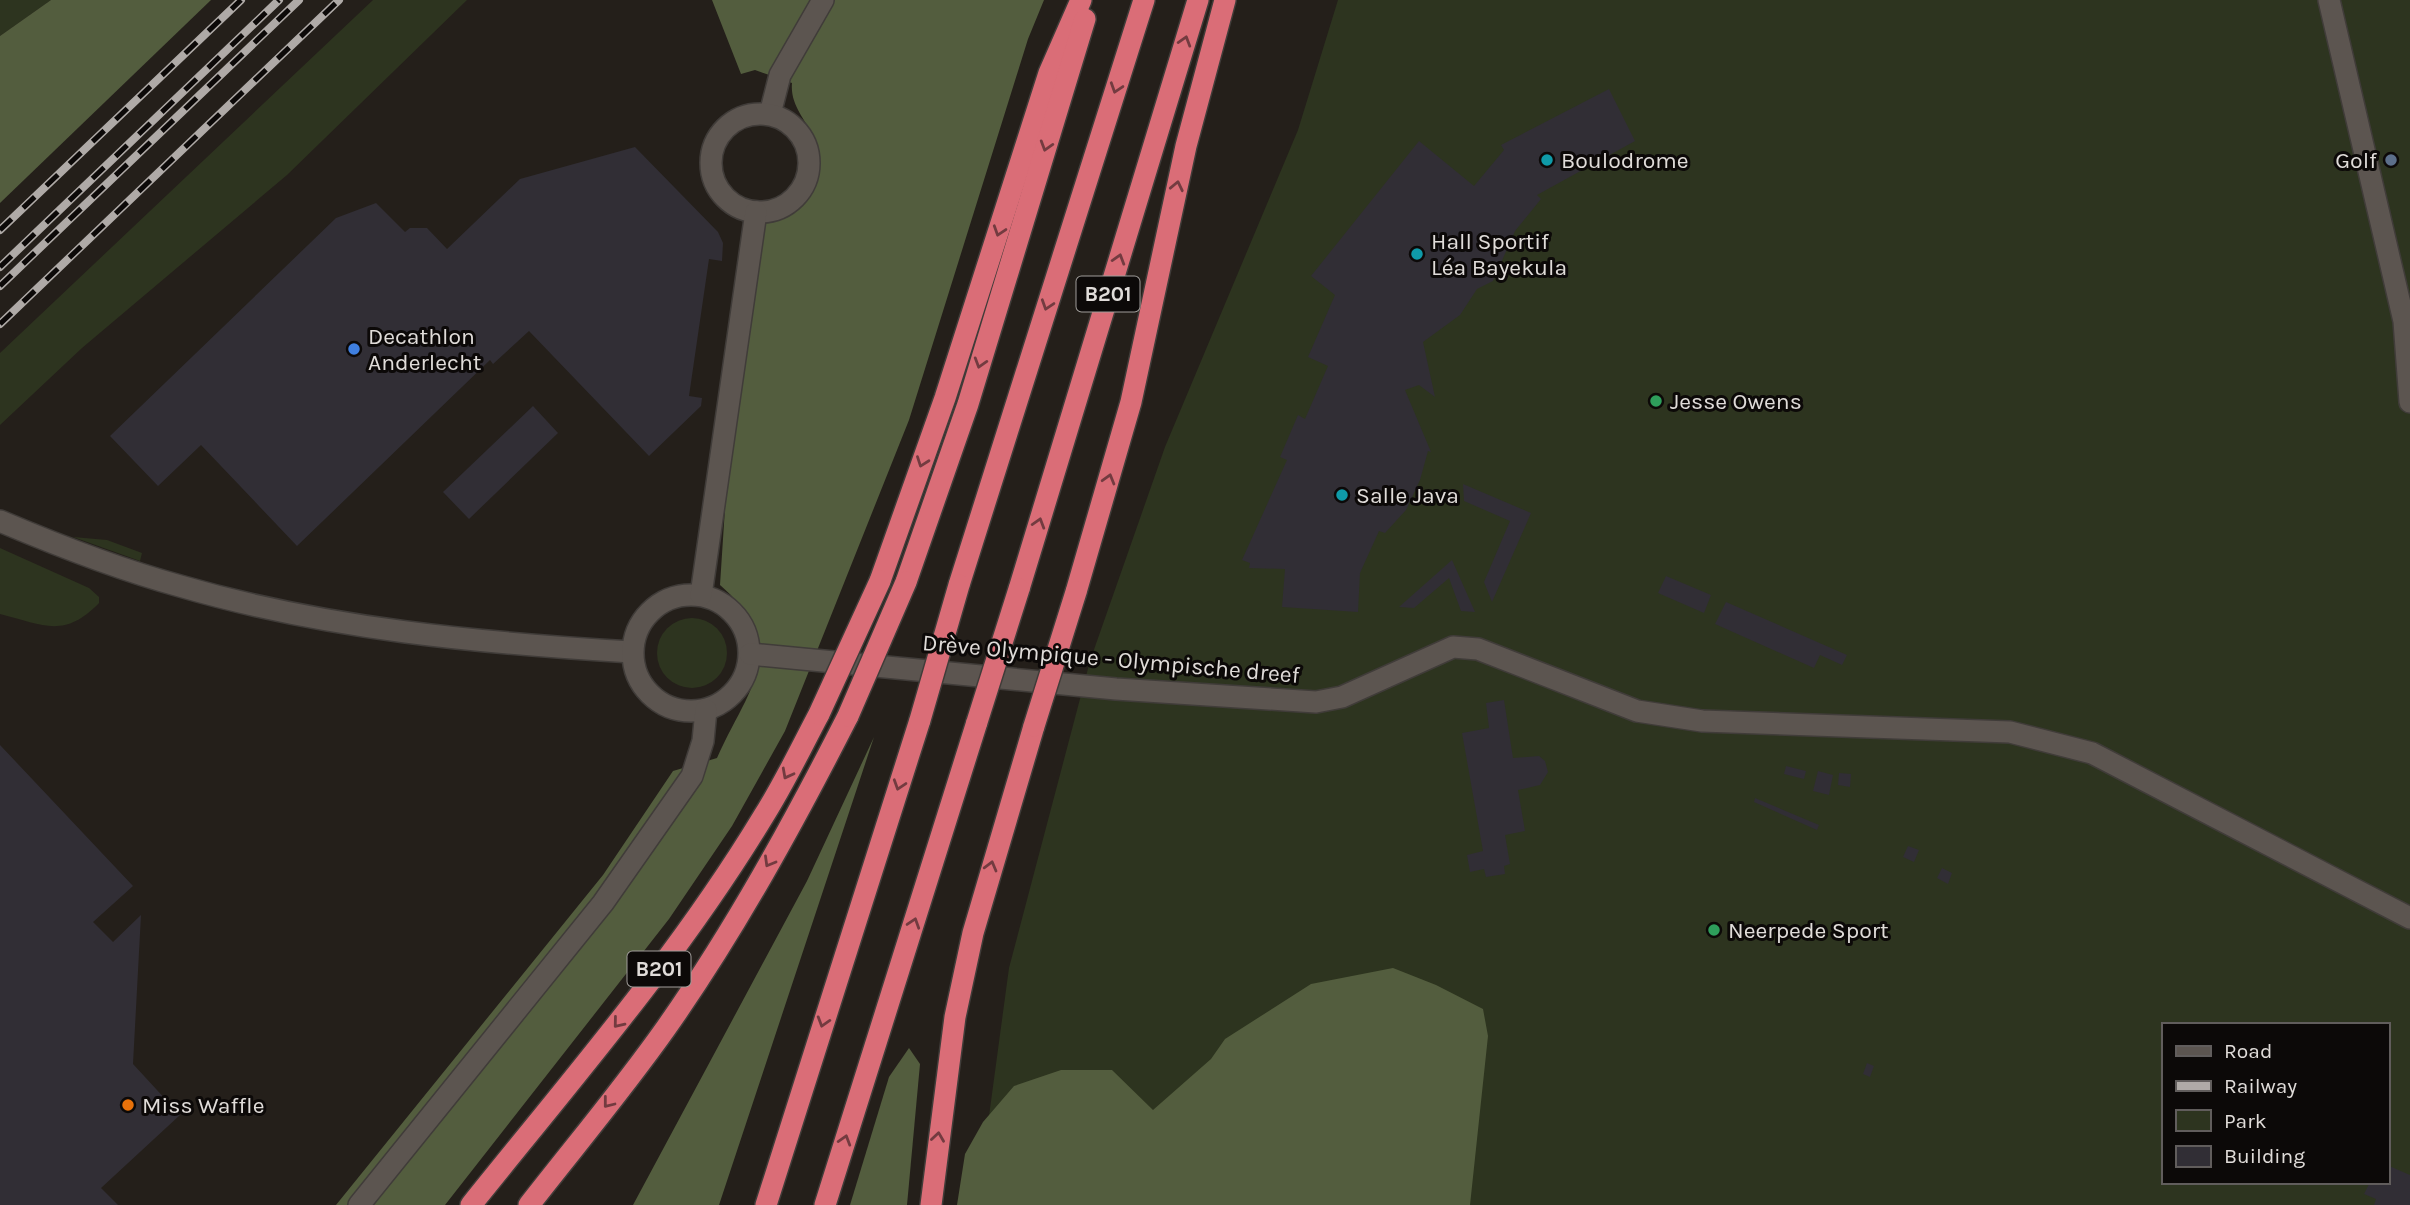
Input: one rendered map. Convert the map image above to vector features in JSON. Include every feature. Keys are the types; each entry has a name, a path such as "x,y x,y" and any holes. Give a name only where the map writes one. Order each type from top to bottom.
{"highway":[{"name":"B201","path":"471,1205 632,1005 709,900 764,816 819,714 880,581 945,398 1049,73 1081,0"},
{"name":"B201","path":"529,1205 665,1029 701,976 814,784 848,716 906,582 968,404 1091,0"},
{"name":"B201","path":"766,1205 1144,0"},
{"name":"B201","path":"825,1205 1019,589 1198,0"},
{"name":"B201","path":"931,1205 955,1017 973,933 1131,402 1186,146 1225,0"}],"street":[{"path":"770,114 780,75 823,0"},
{"path":"2329,0 2404,321 2410,402"},
{"path":"760,113 770,114 789,123 803,139 809,159 806,180 795,198 777,209 756,212 732,204 715,184 710,159 717,138 731,122 760,113"},
{"path":"701,594 756,212"},
{"path":"0,522 130,571 285,611 374,629 526,646 632,652"},
{"path":"701,594 720,602 737,615 747,634 750,654 746,674 735,692 722,703 688,712 671,708 656,700 638,679 632,652 636,632 654,608 681,595 701,594"},
{"name":"Drève Olympique - Olympische dreef","path":"750,654 1116,689 1316,702 1342,697 1453,647 1478,649 1637,711 1702,720 2010,732 2092,753 2410,918"},
{"path":"359,1205 603,903 633,861 692,776 704,741 706,709"}],"green space":[{"path":"0,0 51,0 0,36"},
{"path":"51,0 211,0 0,203 0,36"},
{"path":"373,0 467,0 287,175 82,348 0,425 0,353"},
{"path":"712,0 1044,0 1028,39 909,420 785,731 732,826 669,919 445,1205 336,1205 603,875 673,771 717,758 758,669 759,649 755,629 742,608 720,585 725,508 763,223 788,209 809,191 819,167 813,137 793,98 792,83 755,70 741,74"},
{"path":"1338,0 2410,0 2410,1205 977,1205 1009,968 1090,661 1165,447 1298,130"},
{"path":"73,537 107,540 142,553 140,561"},
{"path":"0,548 89,588 99,597 99,603 87,614 64,625 41,625 0,614"},
{"path":"685,618 699,618 712,624 721,633 727,653 725,666 717,678 699,688 685,688 672,682 663,673 657,660 657,646 663,633 672,624"},
{"path":"874,737 719,1205 633,1205 807,881"},
{"path":"1393,968 1436,985 1483,1009 1488,1036 1470,1205 957,1205 965,1154 983,1122 1014,1086 1061,1070 1112,1070 1153,1110 1211,1059 1225,1039 1311,984"},
{"path":"909,1048 920,1064 907,1205 850,1205 889,1077"}],"building":[{"path":"1609,89 1635,141 1537,195 1541,199 1515,231 1493,281 1477,289 1460,315 1423,342 1435,397 1419,385 1405,390 1431,452 1428,451 1420,480 1406,510 1385,533 1379,531 1360,573 1358,612 1282,607 1285,569 1249,568 1250,563 1242,560 1287,460 1280,457 1298,415 1305,419 1328,366 1308,357 1335,295 1311,276 1419,141 1474,186 1504,150 1501,145"},
{"name":"Decathlon Anderlecht","path":"635,147 718,232 723,243 722,261 709,259 689,396 702,398 701,406 649,456 529,331 493,364 490,360 297,546 201,445 158,486 110,436 336,218 376,203 405,232 410,228 427,228 447,249 520,179"},
{"path":"533,406 558,433 469,519 443,492"},
{"path":"1463,484 1531,513 1492,602 1484,582 1510,521 1464,501"},
{"path":"1452,560 1475,612 1461,611 1449,578 1414,608 1399,607"},
{"path":"1666,576 1711,595 1704,613 1658,593"},
{"path":"1726,602 1847,655 1842,665 1820,655 1814,668 1715,624"},
{"path":"1504,700 1513,758 1539,756 1545,761 1548,772 1540,785 1518,790 1525,831 1505,835 1510,864 1504,866 1505,874 1486,877 1484,869 1470,872 1467,855 1483,851 1462,733 1489,728 1486,703"},
{"path":"0,745 133,886 93,922 113,942 141,915 133,1064 180,1115 101,1188 118,1205 0,1205"},
{"path":"1786,766 1806,771 1804,779 1784,774"},
{"path":"1818,771 1833,775 1829,795 1813,791"},
{"path":"1839,773 1851,774 1850,787 1838,785"},
{"path":"1755,798 1819,825 1817,830 1754,802"},
{"path":"1908,846 1919,850 1914,862 1903,857"},
{"path":"1942,868 1952,873 1948,884 1937,878"},
{"path":"1867,1063 1874,1066 1870,1077 1863,1074"},
{"path":"2389,1166 2410,1175 2410,1205 2374,1205 2376,1199 2364,1194 2369,1184 2389,1184"}],"railway":[{"path":"0,230 241,0"},
{"path":"0,267 279,0"},
{"path":"0,286 299,0"},
{"path":"0,324 339,0"}],"place":[{"name":"Boulodrome","path":"1547,160"},
{"name":"Golf","path":"2391,160"},
{"name":"Hall Sportif Léa Bayekula","path":"1417,254"},
{"name":"Decathlon Anderlecht","path":"354,349"},
{"name":"Jesse Owens","path":"1656,401"},
{"name":"Salle Java","path":"1342,495"},
{"name":"Neerpede Sport","path":"1714,930"},
{"name":"Miss Waffle","path":"128,1105"}]}
